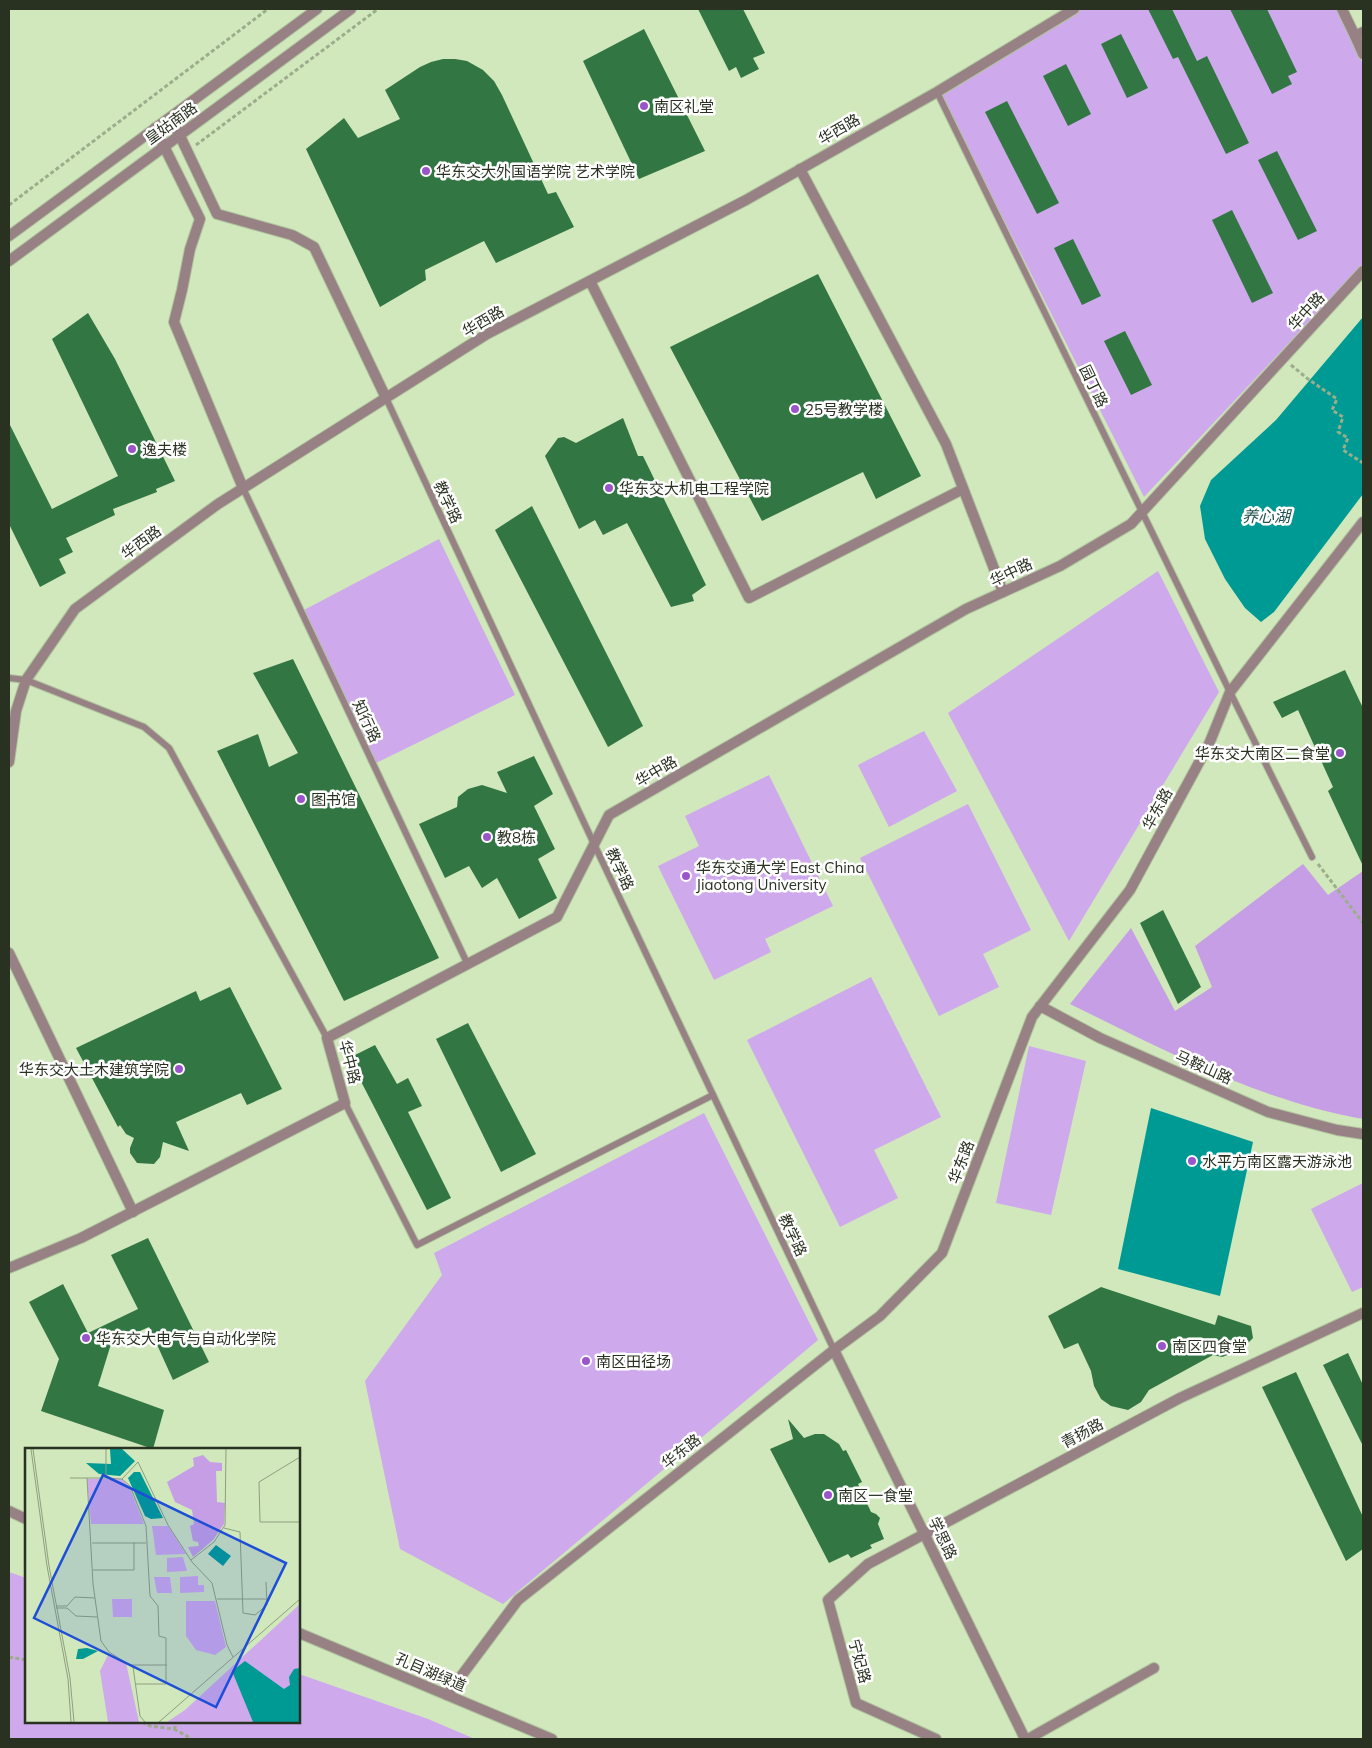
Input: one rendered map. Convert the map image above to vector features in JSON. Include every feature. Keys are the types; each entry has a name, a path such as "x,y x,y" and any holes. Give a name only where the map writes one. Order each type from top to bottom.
{"street":[{"name":"皇姑南路","path":"9,236 317,9"},
{"name":"皇姑南路","path":"9,261 351,9"},
{"name":"华西路","path":"9,762 16,711 26,680 75,608 218,504 487,334 746,200 937,92 1074,9"},
{"path":"1342,9 1359,34 1363,54"},
{"path":"170,117 217,214 292,235 314,247 386,398"},
{"path":"155,128 200,219 190,249 174,322 243,488"},
{"path":"800,169 946,444 1003,592"},
{"name":"华中路","path":"9,1268 81,1238 345,1103 327,1038 557,917 609,815 966,609 1060,566 1131,524 1363,271"},
{"path":"590,280 750,598 964,489"},
{"name":"华东路","path":"446,1695 518,1600 834,1350 880,1316 942,1253 1032,1017 1130,890 1209,744 1230,692 1363,522"},
{"path":"9,953 133,1212"},
{"name":"马鞍山路","path":"1040,1006 1100,1038 1268,1112 1337,1130 1363,1134"},
{"name":"青扬路","path":"828,1600 868,1564 1180,1398 1363,1313"},
{"name":"学思路","path":"834,1350 1026,1739"},
{"path":"9,1511 25,1519"},
{"name":"宁妃路","path":"828,1600 856,1704 936,1739"},
{"name":"孔目湖绿道","path":"300,1633 552,1739"},
{"path":"1026,1739 1154,1668"}],"lane":[{"name":"园丁路","path":"937,92 1141,512 1312,857"},
{"name":"教学路","path":"386,398 594,844 834,1350"},
{"name":"知行路","path":"243,488 468,964"},
{"path":"9,678 26,680 144,727 169,748 327,1038"},
{"path":"345,1103 417,1245 713,1095"}],"path":[{"path":"9,205 268,9"},
{"path":"187,151 378,9"},
{"path":"1283,358 1337,399 1332,410 1343,417 1338,432 1348,438 1342,450 1363,463"},
{"path":"1312,857 1363,923"},
{"path":"9,1658 25,1660"},
{"path":"144,1723 150,1726 174,1729 192,1739"},
{"path":"174,1729 177,1723"}],"shaded area":[{"path":"1079,9 1337,9 1363,64 1363,264 1144,497 939,92"},
{"path":"439,539 515,695 376,763 304,610"},
{"path":"1158,571 1219,692 1069,941 948,713"},
{"path":"924,731 957,791 889,827 858,765"},
{"path":"769,775 833,906 765,939 771,952 714,980 658,866 699,846 685,816"},
{"path":"968,804 1031,930 983,954 999,987 939,1016 860,858"},
{"path":"1303,864 1328,895 1363,871 1363,1119 1324,1111 1249,1087 1177,1056 1070,1004 1131,928 1175,1011 1212,987 1195,946"},
{"path":"871,977 941,1117 874,1150 898,1198 840,1227 747,1040"},
{"path":"1029,1046 1086,1061 1051,1215 996,1203"},
{"name":"南区田径场","path":"704,1113 818,1340 503,1604 400,1549 365,1381 442,1275 434,1253"},
{"path":"1363,1183 1363,1287 1352,1292 1311,1209"},
{"path":"9,1572 25,1578 25,1723 300,1723 300,1674 428,1719 475,1739 9,1739"}],"water":[{"name":"养心湖","path":"1363,317 1363,494 1274,612 1261,622 1245,608 1225,579 1205,539 1200,506 1211,480 1276,420"},
{"path":"1151,1108 1253,1142 1220,1296 1118,1269"}],"building":[{"path":"698,9 743,9 765,53 753,58 759,69 741,78 736,67 729,71"},
{"path":"1148,9 1172,9 1197,61 1207,56 1249,143 1226,154 1178,57 1173,59"},
{"path":"1230,9 1267,9 1297,72 1288,76 1292,84 1272,94"},
{"name":"南区礼堂","path":"644,29 705,151 639,179 583,61"},
{"path":"1121,34 1148,88 1127,98 1101,44"},
{"name":"华东交大外国语学院 艺术学院","path":"443,59 467,61 483,70 494,81 548,194 556,192 574,227 496,263 484,241 425,270 426,280 380,307 306,149 344,118 358,138 400,119 385,90 420,67"},
{"path":"1066,64 1091,114 1068,126 1043,76"},
{"path":"1007,101 1059,203 1037,214 985,112"},
{"path":"1277,151 1317,231 1298,240 1258,160"},
{"path":"1232,210 1273,293 1252,303 1212,220"},
{"path":"1073,239 1101,296 1082,305 1054,248"},
{"name":"25号教学楼","path":"818,274 921,476 876,499 863,472 762,521 670,347"},
{"name":"逸夫楼","path":"88,313 115,359 175,481 156,489 157,492 113,509 115,515 66,538 73,552 59,559 66,573 40,587 9,524 9,423 52,509 118,476 52,339"},
{"path":"1125,331 1152,385 1131,395 1104,341"},
{"name":"华东交大机电工程学院","path":"623,418 638,456 643,456 706,585 692,595 694,601 671,607 627,523 603,535 595,520 579,529 545,456 558,438 564,437 576,443"},
{"path":"532,506 643,726 608,747 495,530"},
{"name":"图书馆","path":"293,659 439,958 344,1001 217,751 258,734 269,767 298,753 253,673"},
{"name":"华东交大南区二食堂","path":"1345,670 1363,708 1363,866 1328,791 1333,787 1298,710 1282,718 1273,702"},
{"name":"教8栋","path":"534,756 553,794 534,806 555,849 538,859 557,898 519,919 497,878 482,888 469,866 445,878 419,824 457,807 458,797 468,789 482,785 507,793 497,772"},
{"path":"1163,910 1201,987 1178,1004 1140,923"},
{"name":"华东交大土木建筑学院","path":"230,987 282,1089 247,1105 241,1093 176,1122 189,1151 163,1142 160,1157 154,1164 137,1163 130,1153 134,1138 126,1134 120,1125 118,1127 76,1048 196,991 200,1001"},
{"path":"468,1023 536,1154 501,1172 436,1039"},
{"path":"375,1045 397,1084 408,1078 422,1106 408,1112 451,1198 427,1210 349,1058"},
{"name":"华东交大电气与自动化学院","path":"148,1238 209,1362 173,1380 149,1327 111,1344 98,1386 164,1410 153,1448 41,1411 59,1359 29,1302 63,1284 88,1333 138,1309 111,1255"},
{"name":"南区四食堂","path":"1101,1287 1215,1325 1218,1315 1251,1326 1253,1338 1241,1350 1222,1357 1213,1355 1149,1390 1141,1402 1128,1410 1111,1406 1101,1399 1094,1386 1091,1371 1078,1343 1064,1349 1048,1316"},
{"path":"1348,1353 1363,1385 1363,1446 1323,1365"},
{"path":"1296,1372 1363,1517 1363,1549 1346,1561 1262,1387"},
{"name":"南区一食堂","path":"788,1419 804,1438 815,1434 824,1434 839,1444 843,1451 846,1450 862,1482 858,1484 871,1512 880,1518 878,1524 884,1539 870,1545 872,1548 851,1558 848,1554 829,1563 770,1449 793,1439"}],"place":[{"name":"南区礼堂","path":"644,106"},
{"name":"华东交大外国语学院 艺术学院","path":"426,171"},
{"name":"25号教学楼","path":"795,409"},
{"name":"逸夫楼","path":"132,449"},
{"name":"华东交大机电工程学院","path":"609,488"},
{"name":"华东交大南区二食堂","path":"1340,753"},
{"name":"图书馆","path":"301,799"},
{"name":"教8栋","path":"487,837"},
{"name":"华东交通大学 East China Jiaotong University","path":"686,876"},
{"name":"华东交大土木建筑学院","path":"179,1069"},
{"name":"水平方南区露天游泳池","path":"1192,1161"},
{"name":"华东交大电气与自动化学院","path":"86,1338"},
{"name":"南区四食堂","path":"1162,1346"},
{"name":"南区田径场","path":"586,1361"},
{"name":"南区一食堂","path":"828,1495"}]}
